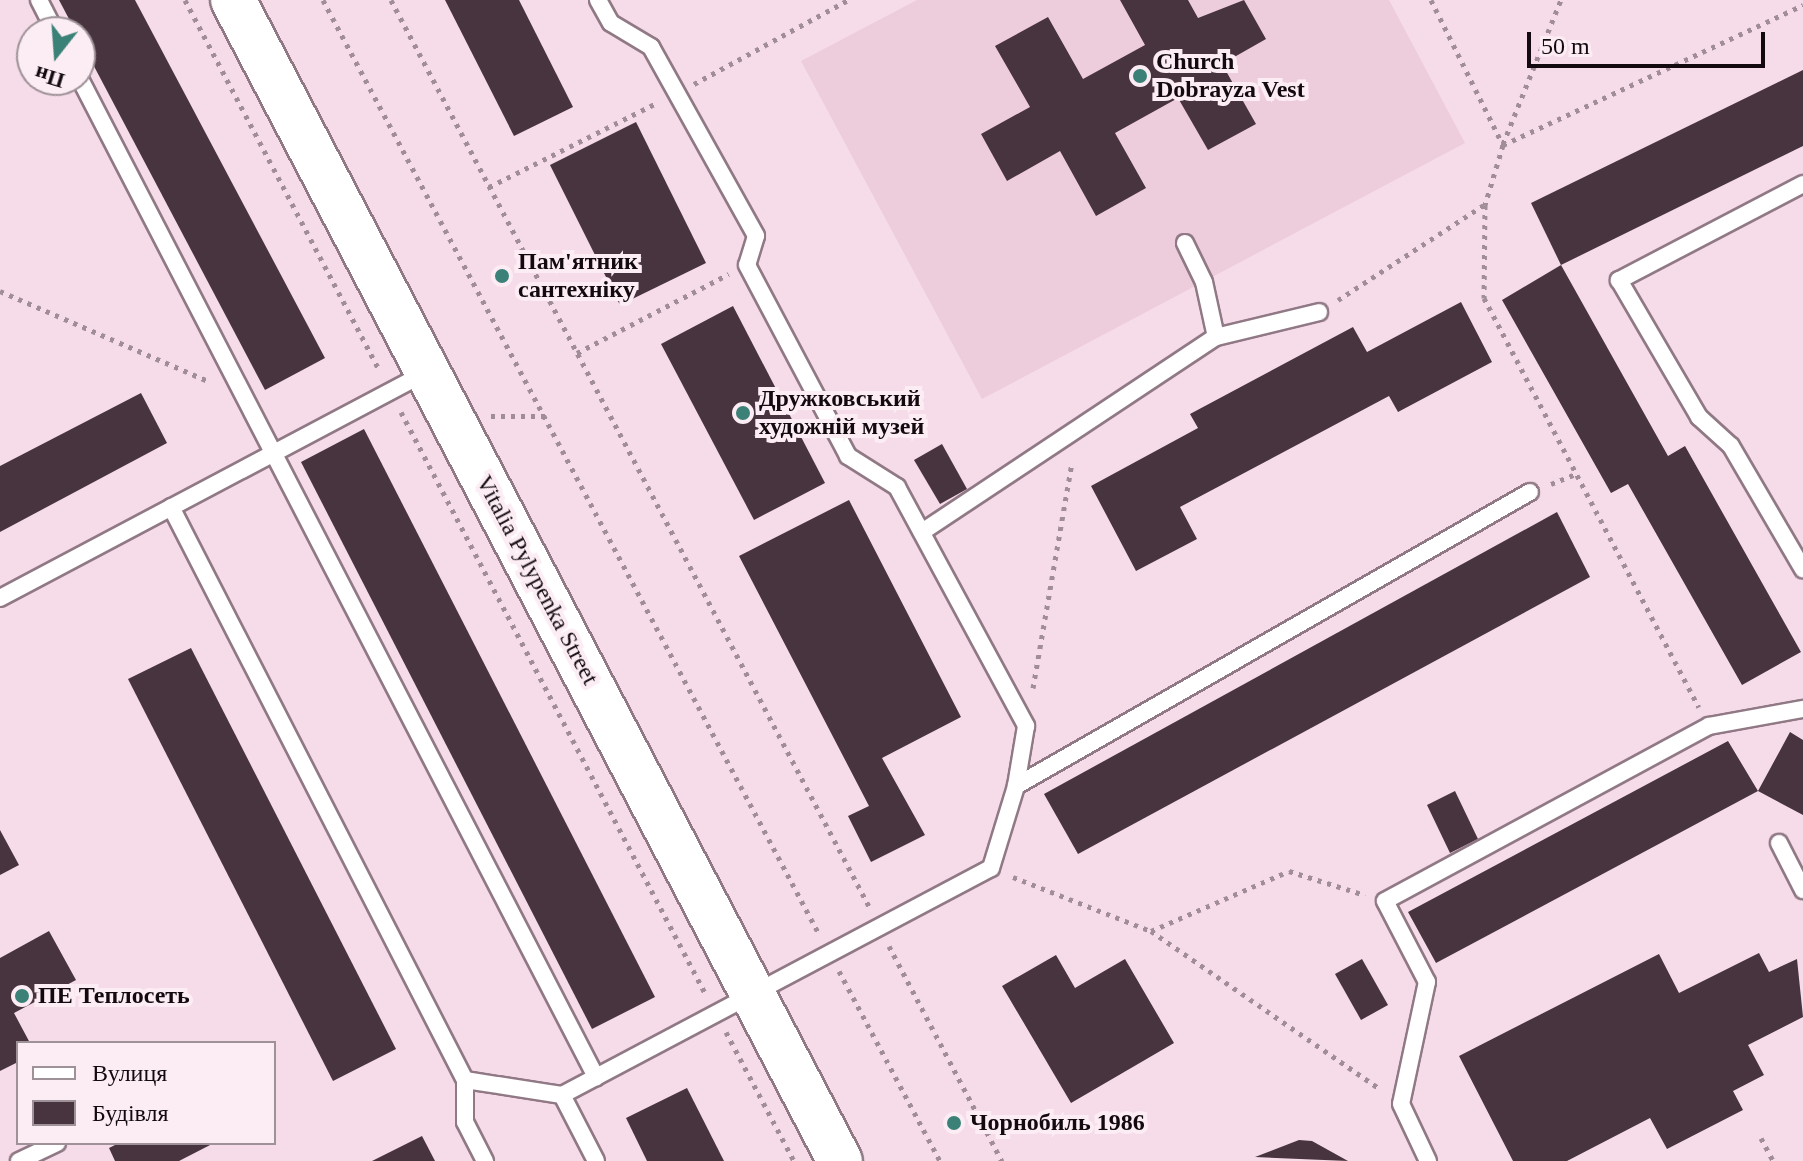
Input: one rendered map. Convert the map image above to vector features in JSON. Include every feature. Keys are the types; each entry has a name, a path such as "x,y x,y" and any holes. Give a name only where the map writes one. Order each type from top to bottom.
{"street":[{"name":"Vitalia Pylypenka Street","path":"233,0 409,381 733,1002 840,1161"}],"lane":[{"path":"465,1080 562,1095 991,868 1016,786 1026,726 897,487 848,456 747,265 756,236 651,47 611,23 598,0"},
{"path":"89,96 596,1077"},
{"path":"1803,184 1619,280 1699,417 1731,446 1803,569"},
{"path":"1185,243 1204,282 1216,337"},
{"path":"922,532 1079,421 1216,337 1319,312"},
{"path":"0,598 409,381"},
{"path":"1016,786 1530,492"},
{"path":"171,507 465,1080 465,1122 485,1161"},
{"path":"1428,1161 1401,1104 1427,982 1385,901 1709,726 1803,709"},
{"path":"1779,843 1803,890"},
{"path":"562,1095 596,1161"},
{"path":"19,1161 53,1151"}],"path":[{"path":"185,0 409,381 733,1002 794,1161"},
{"path":"323,0 940,1161"},
{"path":"391,0 1002,1161"},
{"path":"489,187 676,93 848,0"},
{"path":"1431,0 1503,145"},
{"path":"1561,0 1503,145 1485,205 1484,298 1709,726"},
{"path":"1503,145 1803,5"},
{"path":"1319,312 1485,205"},
{"path":"577,353 747,265"},
{"path":"1026,726 1079,421"},
{"path":"991,868 1151,931 1401,1104"},
{"path":"1151,931 1289,871 1385,901"},
{"path":"1761,1138 1773,1161"}],"shaded area":[{"path":"917,0 1389,0 1465,143 982,399 801,61"}],"building":[{"path":"59,0 135,0 325,358 265,390 96,70 96,16 67,16"},
{"path":"445,0 519,0 573,107 514,136"},
{"path":"1120,0 1188,0 1198,18 1244,0 1266,39 1222,64 1256,124 1208,150 1178,98 1115,133 1146,188 1096,216 1060,151 1007,181 981,134 1030,107 995,46 1048,17 1083,79 1145,45"},
{"path":"1803,70 1803,146 1561,265 1531,203"},
{"path":"636,122 706,263 620,305 550,165"},
{"path":"1561,265 1668,456 1685,446 1801,652 1742,685 1628,484 1611,493 1502,300"},
{"path":"1461,302 1492,362 1398,412 1389,396 1180,507 1197,539 1136,571 1091,486 1198,428 1190,414 1353,327 1367,352"},
{"name":"Дружковський художній музей","path":"733,306 825,483 754,520 661,344"},
{"path":"141,393 167,443 0,532 0,466"},
{"path":"364,429 655,997 592,1029 301,462"},
{"path":"942,444 967,489 940,504 914,460"},
{"path":"849,500 961,717 882,758 925,835 871,862 848,816 869,806 739,556"},
{"path":"1557,512 1590,577 1078,854 1044,794"},
{"path":"191,648 396,1049 333,1081 128,679"},
{"path":"1790,732 1803,740 1803,815 1758,791"},
{"path":"1728,741 1758,791 1436,963 1408,912"},
{"path":"1455,791 1478,839 1450,853 1427,805"},
{"path":"0,830 19,865 0,875"},
{"name":"ПЕ Теплосеть","path":"49,931 76,980 14,1013 29,1041 16,1041 16,1063 0,1071 0,958"},
{"path":"1759,953 1769,972 1797,959 1803,1017 1748,1045 1764,1075 1733,1091 1743,1110 1667,1149 1650,1118 1567,1161 1513,1161 1459,1056 1659,954 1679,993"},
{"path":"1056,955 1075,988 1125,959 1174,1043 1071,1103 1002,986"},
{"path":"1362,959 1388,1005 1361,1020 1335,974"},
{"path":"687,1088 724,1161 647,1161 626,1118"},
{"path":"422,1136 435,1161 372,1161"},
{"path":"1299,1140 1312,1141 1348,1161 1255,1157"},
{"path":"115,1145 210,1145 179,1161 115,1161 109,1148"}],"place":[{"name":"Church Dobrayza Vest","path":"1140,76"},
{"name":"Пам'ятник сантехніку","path":"502,276"},
{"name":"Дружковський художній музей","path":"743,413"},
{"name":"ПЕ Теплосеть","path":"22,996"},
{"name":"Чорнобиль 1986","path":"954,1123"}]}
